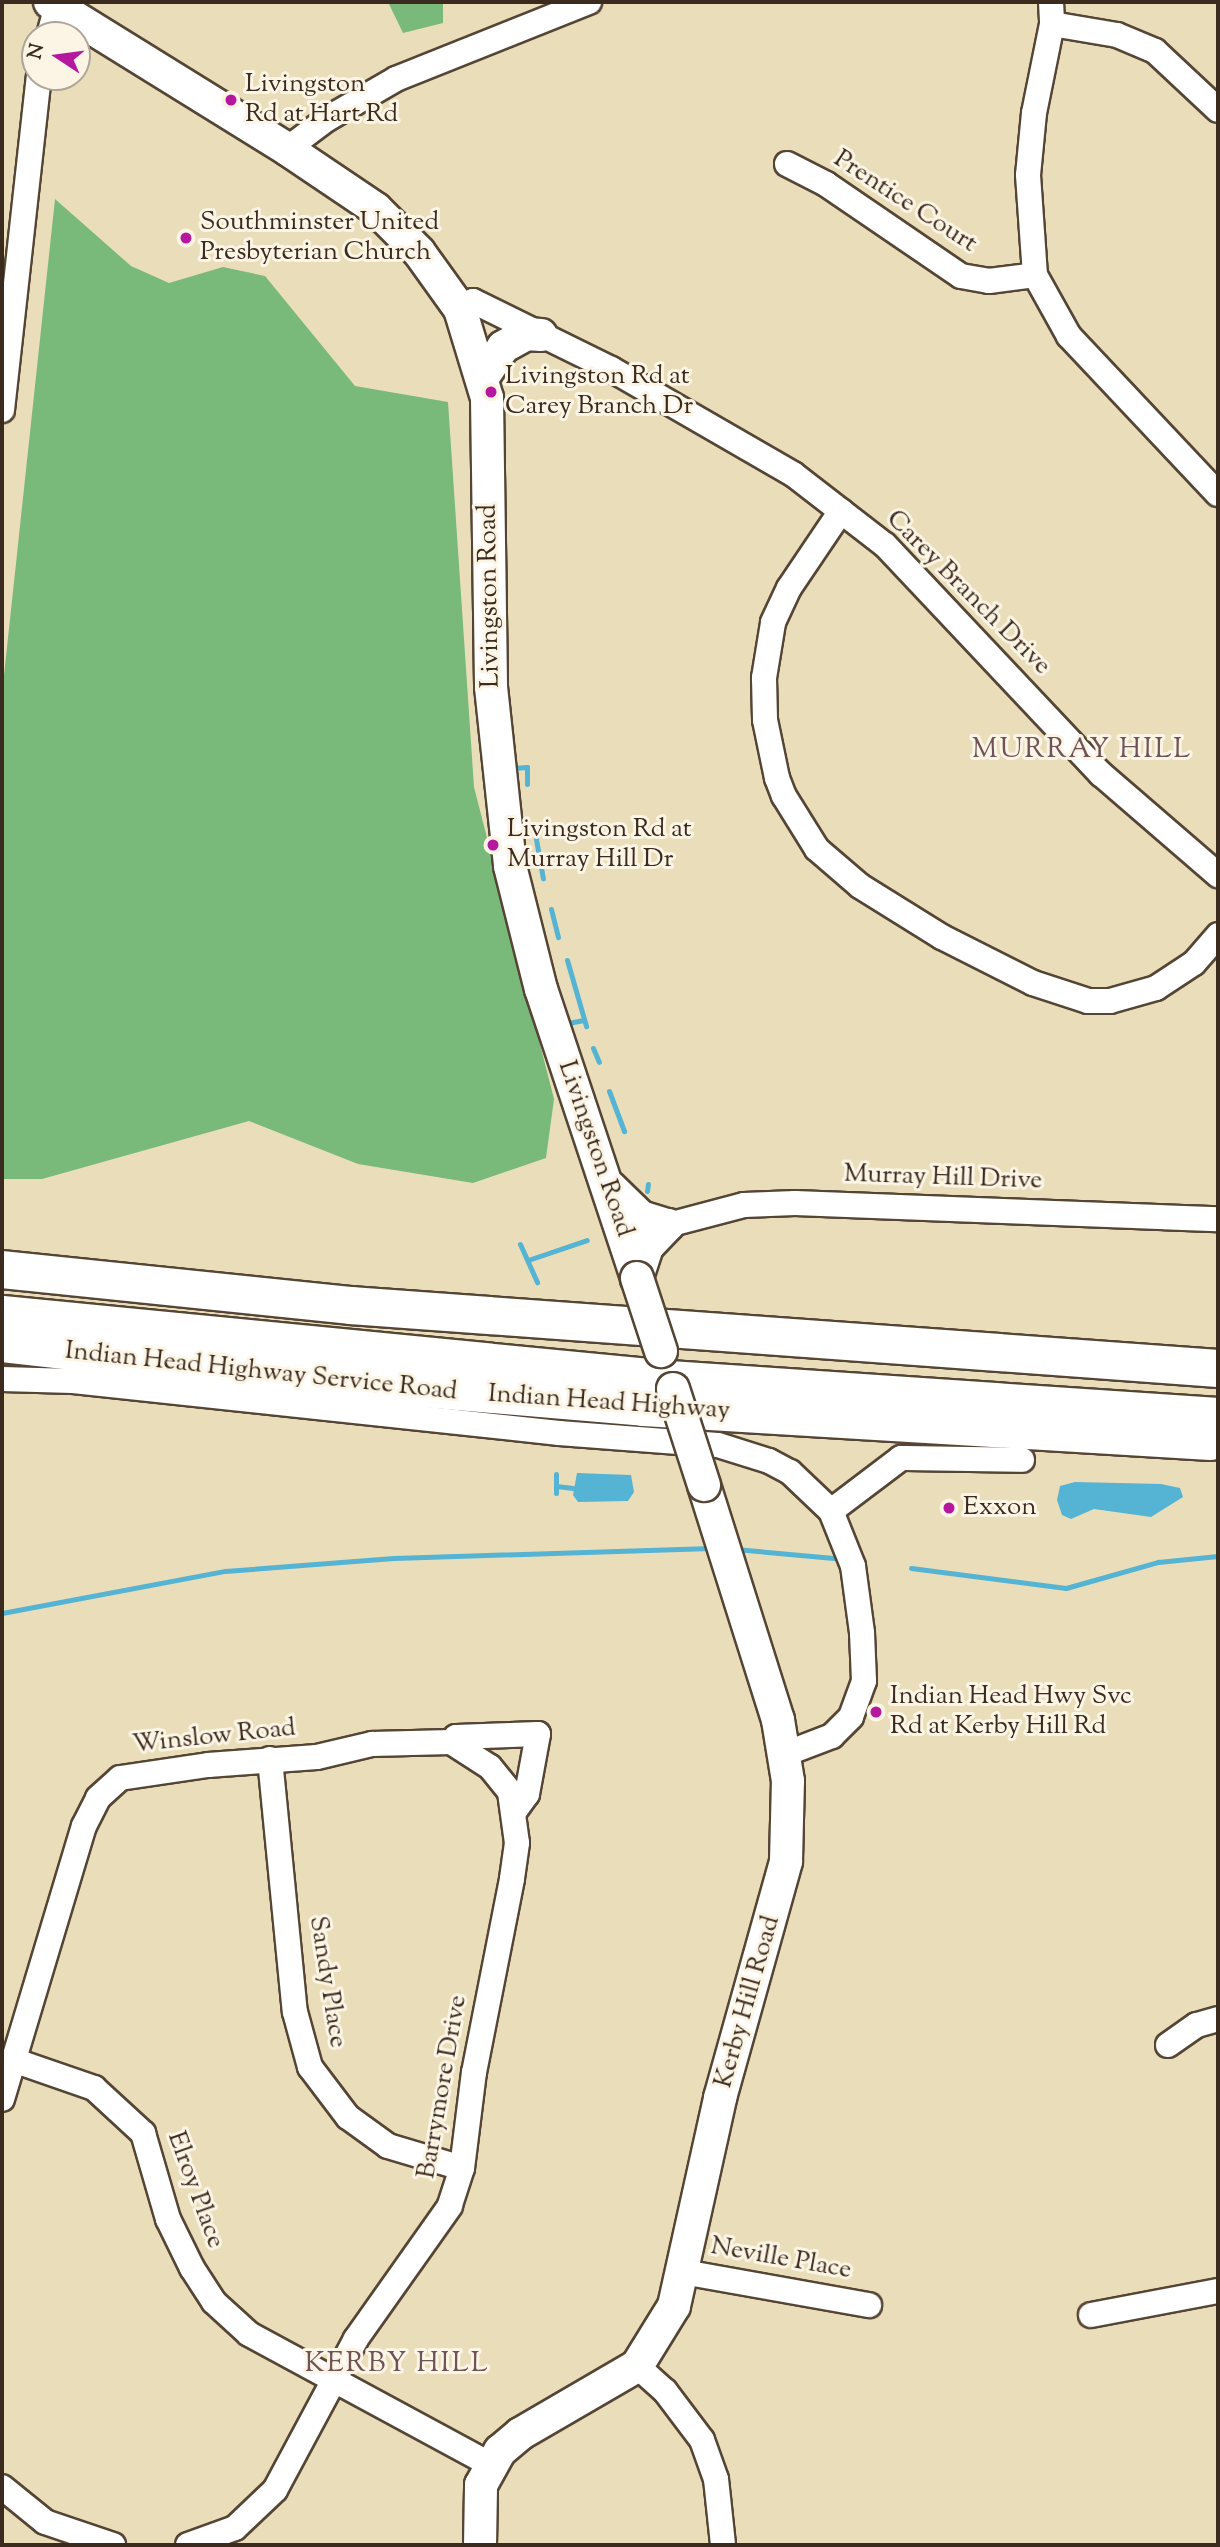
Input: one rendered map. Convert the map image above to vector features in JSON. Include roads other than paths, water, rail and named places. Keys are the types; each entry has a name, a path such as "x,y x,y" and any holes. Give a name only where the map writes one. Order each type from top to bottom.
{"highway":[{"path":"2,1269 349,1305 1218,1368"},
{"path":"2,1292 666,1369 1218,1391"},
{"path":"2,1314 1218,1416"},
{"name":"Indian Head Highway","path":"2,1343 341,1381 629,1406 1218,1441"}],"main road":[{"name":"Livingston Road","path":"52,14 287,149 390,222 419,252 460,309 483,377 489,444 491,687 501,808 527,939 666,1369"},
{"path":"483,377 503,346 526,334 541,335"},
{"path":"606,1183 641,1216 668,1225 647,1247 637,1278"},
{"name":"Kerby Hill Road","path":"480,2545 479,2496 491,2465 520,2434 637,2366 666,2323 683,2272 720,2098 786,1861 790,1814 785,1754 705,1485 666,1369"}],"street":[{"path":"287,149 327,119 396,79 589,2"},
{"path":"1218,110 1155,51 1052,13 1030,143 1029,220 1035,275 1069,336 1218,494"},
{"path":"2,410 37,91"},
{"name":"Prentice Court","path":"787,164 844,196 961,276 989,281 1035,275"},
{"name":"Carey Branch Drive","path":"460,309 473,302 611,369 755,450 841,511 885,545 1101,774 1218,875"},
{"path":"841,511 789,588 774,623 764,678 765,720 777,778 817,849 860,886 942,937 1025,979 1088,1001 1110,1001 1156,988 1194,963 1218,935"},
{"name":"Murray Hill Drive","path":"668,1225 744,1205 795,1203 1218,1219"},
{"name":"Indian Head Highway Service Road","path":"2,1378 73,1381 559,1433 718,1445 748,1452 790,1472 831,1511 853,1566 864,1681 860,1698 843,1727 818,1743 785,1754"},
{"path":"831,1511 901,1458 1022,1460"},
{"name":"Winslow Road","path":"2,2099 84,1826 103,1791 120,1778 141,1773 270,1759 317,1757 373,1744 451,1742 456,1737 538,1734"},
{"name":"Barrymore Drive","path":"334,2382 367,2321 445,2215 462,2168 474,2072 512,1879 516,1809 527,1794 538,1734"},
{"path":"451,1742 495,1772 510,1792 516,1809"},
{"name":"Sandy Place","path":"270,1759 295,2012 310,2067 348,2116 388,2146 462,2168"},
{"path":"1168,2046 1197,2025 1218,2019"},
{"name":"Elroy Place","path":"13,2060 83,2082 127,2115 143,2133 168,2218 214,2302 249,2334 491,2465"},
{"name":"Neville Place","path":"683,2272 869,2305"},
{"path":"1091,2315 1218,2291"},
{"path":"637,2366 666,2391 702,2440 716,2479 723,2545"},
{"path":"188,2545 235,2528 265,2503 286,2475 334,2382"},
{"path":"2,2487 46,2522 113,2545"}],"water":[{"path":"577,1473 631,1475 634,1492 628,1501 578,1502 573,1495"},
{"path":"1075,1482 1161,1484 1180,1488 1183,1497 1151,1517 1094,1509 1071,1519 1062,1515 1057,1500 1060,1486"}],"waterway":[{"path":"513,768 527,767 527,784"},
{"path":"536,839 543,878"},
{"path":"551,909 558,937"},
{"path":"567,960 586,1026"},
{"path":"568,1023 584,1020"},
{"path":"593,1048 599,1062"},
{"path":"609,1091 624,1131"},
{"path":"647,1191 648,1184"},
{"path":"528,1260 587,1240"},
{"path":"520,1244 537,1282"},
{"path":"556,1474 556,1493"},
{"path":"556,1486 573,1488"},
{"path":"2,1613 225,1571 394,1558 711,1548"},
{"path":"735,1549 834,1558"},
{"path":"911,1568 1066,1588 1158,1562 1218,1556"}],"place":[{"name":"Livingston Rd at Hart Rd","path":"231,100"},
{"name":"Southminster United Presbyterian Church","path":"186,238"},
{"name":"Livingston Rd at Carey Branch Dr","path":"491,392"},
{"name":"Livingston Rd at Murray Hill Dr","path":"493,845"},
{"name":"Exxon","path":"949,1508"},
{"name":"Indian Head Hwy Svc Rd at Kerby Hill Rd","path":"876,1712"}],"district":[{"name":"MURRAY HILL","path":"1082,750"},
{"name":"KERBY HILL","path":"397,2364"}]}
